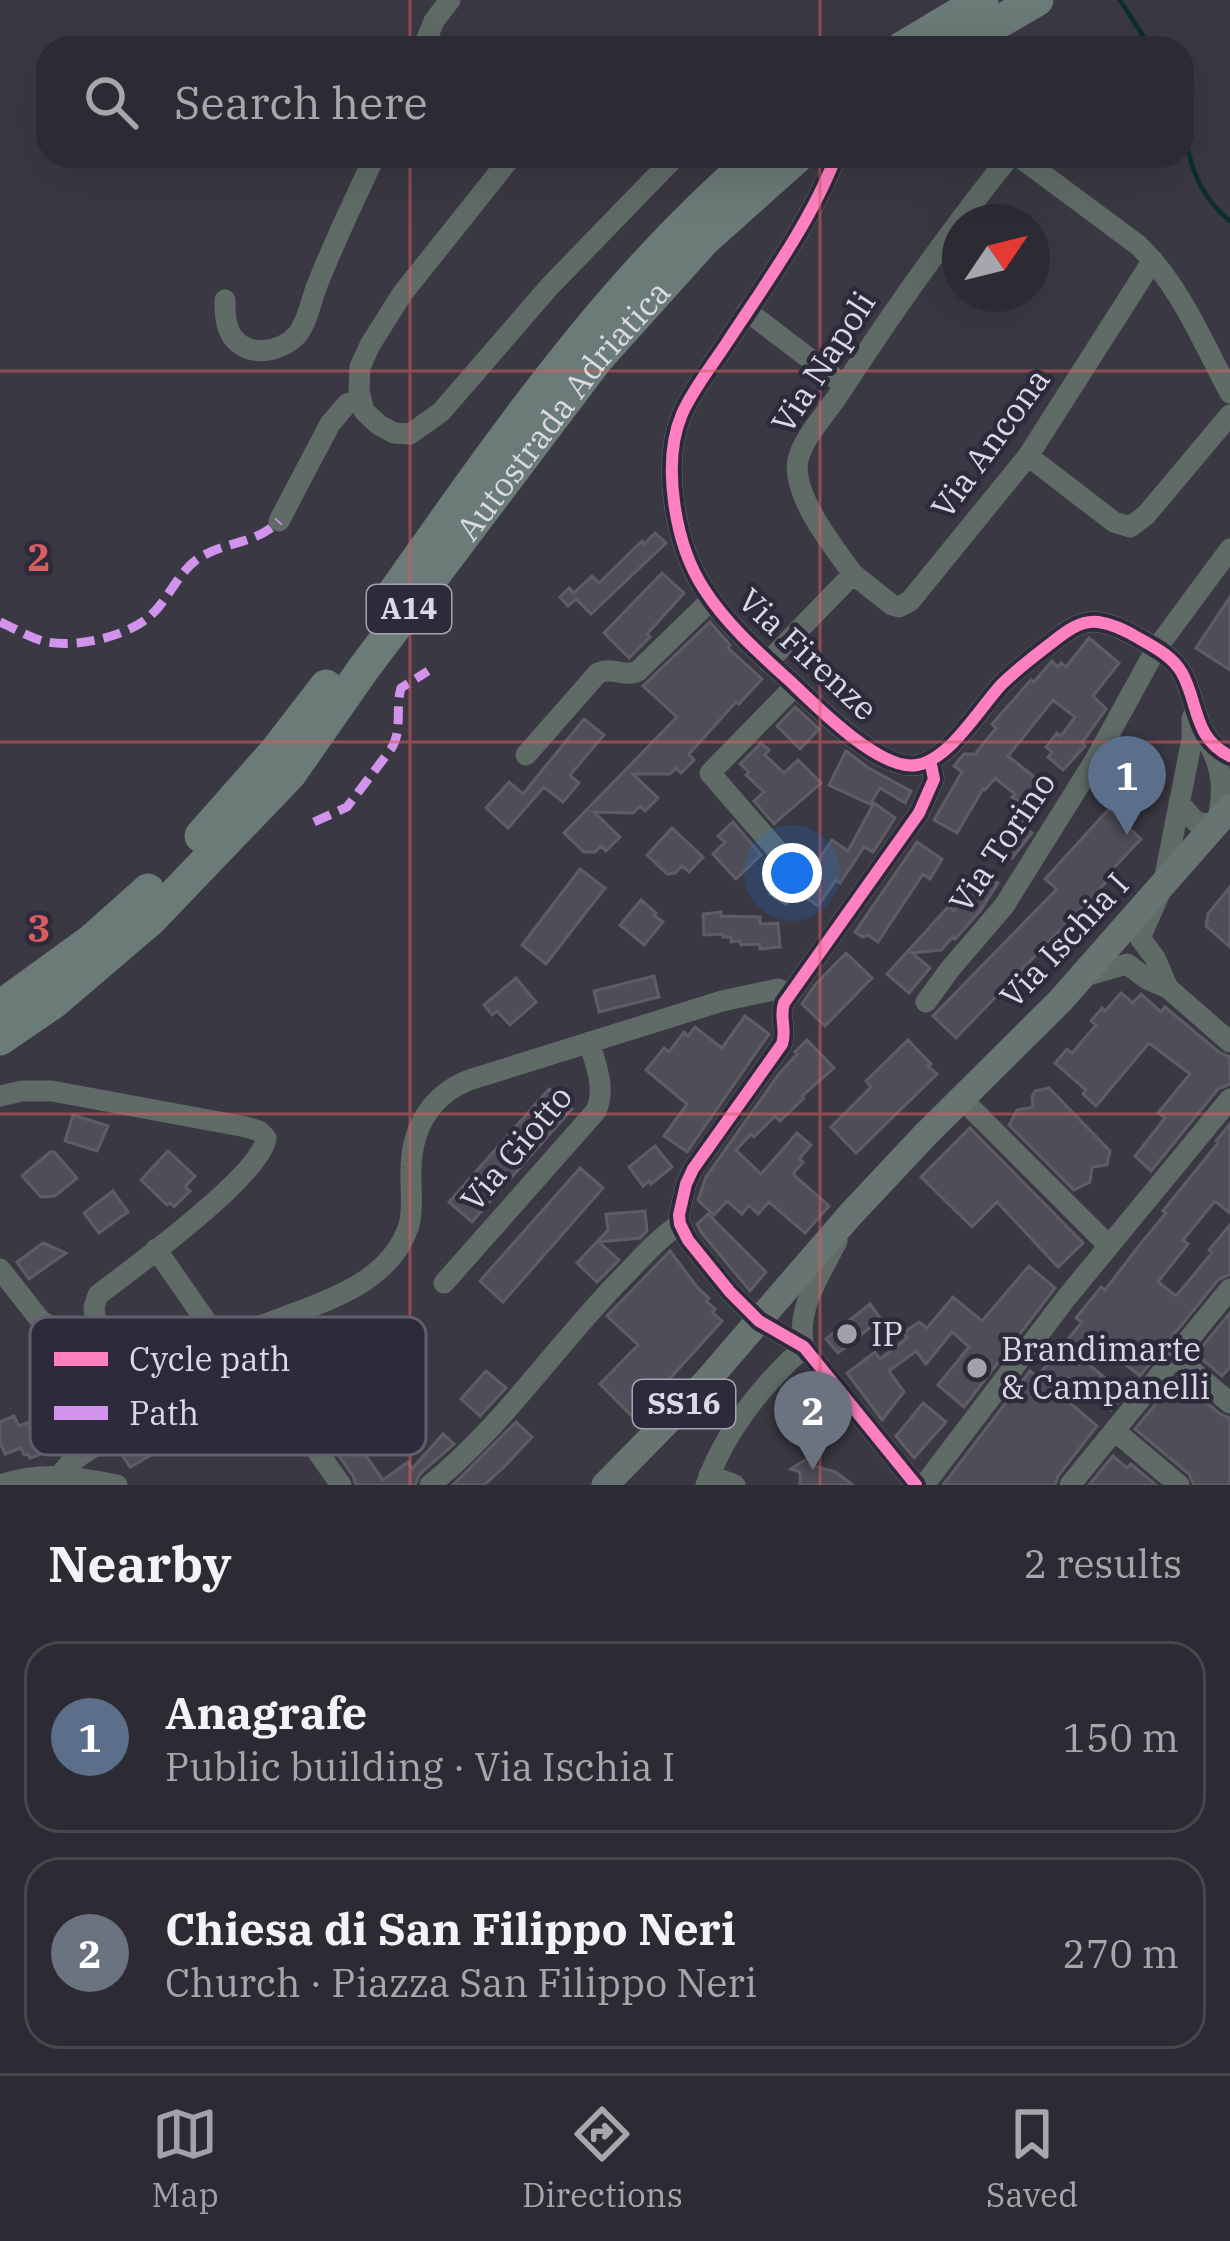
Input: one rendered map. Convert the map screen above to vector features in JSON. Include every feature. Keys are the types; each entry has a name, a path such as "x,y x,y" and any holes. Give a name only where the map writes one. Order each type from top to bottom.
{"highway":[{"path":"922,36 982,0"},
{"path":"975,36 1037,0"},
{"name":"Autostrada Adriatica","path":"0,1007 128,910 208,829 351,653 580,339 675,234 745,168"},
{"name":"Autostrada Adriatica","path":"0,1040 122,946 290,775 364,668 586,373 704,240 785,168"}],"main road":[{"name":"Via Ischia I","path":"962,1099 1082,977 1128,946 1163,886 1223,816"},
{"name":"SS16","path":"605,1485 698,1390 850,1215 962,1099"}],"street":[{"path":"428,36 450,0"},
{"path":"225,300 232,336 244,346 262,352 283,347 301,331 369,168"},
{"path":"502,168 402,294 360,367 364,411 394,433 410,434 441,412 550,286 664,168"},
{"name":"Via Firenze","path":"830,168 790,243 687,404 674,448 679,523 695,574 711,600 768,662 888,759 908,766 931,760"},
{"name":"Via Napoli","path":"853,574 806,502 797,466 805,444 972,202 1003,168"},
{"path":"1031,168 1153,260 1230,393"},
{"name":"Via Ancona","path":"853,574 892,604 907,604 1028,456 1153,260"},
{"path":"747,311 844,385"},
{"path":"279,520 330,424 347,404 362,400"},
{"path":"1028,456 1114,522 1130,526 1146,515 1230,415"},
{"name":"Via Torino","path":"926,1002 995,918 1031,865 1156,649 1230,549"},
{"path":"768,662 853,574"},
{"path":"526,755 598,673 605,669 630,675 638,671 711,600"},
{"path":"1179,803 1197,823 1223,816 1224,786 1181,671 1156,649 1127,631 1088,622 1017,670 958,737 931,760 934,779 928,797 782,1009 782,1044 693,1169 682,1196 680,1224 720,1280 802,1338 920,1485 1230,1099"},
{"path":"776,849 710,773 795,686"},
{"path":"1163,886 1192,740 1192,705"},
{"path":"1205,736 1230,756"},
{"path":"1128,946 1147,979 1168,988 1230,1042"},
{"path":"278,1317 346,1293 383,1265 399,1244 409,1222 417,1134 443,1093 469,1080 747,995 778,989 791,994"},
{"name":"Via Giotto","path":"444,1283 596,1111 601,1097 590,1042"},
{"path":"0,1096 52,1091 246,1127 266,1138 264,1150 242,1176 96,1298 95,1317"},
{"path":"962,1099 1109,1246"},
{"path":"735,1485 708,1480 720,1449 802,1338 802,1315 850,1215"},
{"path":"430,1485 478,1441 583,1318 680,1224"},
{"path":"156,1249 203,1317"},
{"path":"0,1269 38,1317"},
{"path":"1070,1485 1230,1289"},
{"path":"1178,1352 1230,1403"},
{"path":"1115,1432 1179,1485"},
{"path":"61,1475 81,1455"},
{"path":"319,1455 340,1485"},
{"path":"1,1485 61,1475 117,1485"}],"building":[{"path":"655,533 666,543 591,614 576,599 568,606 560,597 569,588 574,593 592,576 599,583"},
{"path":"662,573 684,593 629,658 604,633"},
{"path":"1230,597 1230,670 1196,648"},
{"path":"710,622 728,648 762,679 689,754 694,760 681,773 676,768 670,774 633,774 658,798 645,811 640,806 633,813 594,812 620,837 606,851 601,846 595,852 584,852 564,833 677,717 643,686"},
{"path":"1089,638 1119,663 1093,696 1106,709 1082,743 1085,746 1063,770 1048,757 1052,752 1046,747 1075,717 1053,700 1008,756 1052,791 1024,827 1032,833 1012,858 996,844 1022,803 995,778 983,789 957,833 934,820 962,772 954,766 964,754 975,754 996,728 992,724 1031,680 1052,661 1066,667"},
{"path":"795,707 819,729 800,749 777,726"},
{"path":"584,719 604,735 570,775 579,783 563,802 544,787 508,828 486,808 509,782 523,794"},
{"path":"761,743 769,750 765,755 784,773 798,760 821,783 774,824 754,801 764,792 740,764"},
{"path":"846,751 911,791 905,803 880,788 870,804 829,785"},
{"path":"874,803 895,818 873,852 864,847 818,906 797,891 786,904 770,894 786,869 804,881 832,840 848,851"},
{"path":"1109,809 1141,839 1107,875 1110,878 956,1038 933,1016 1057,889 1045,879"},
{"path":"733,822 761,855 736,879 713,854 725,842 718,836"},
{"path":"672,828 703,857 689,872 682,866 667,874 647,855"},
{"path":"917,842 942,859 930,879 923,874 878,942 855,932"},
{"path":"580,869 605,888 546,964 522,945"},
{"path":"979,871 998,883 955,939 941,950 912,953 930,968 909,993 887,974 949,906 954,911"},
{"path":"1230,887 1230,947 1206,926 1208,914"},
{"path":"641,900 663,922 644,945 620,925"},
{"path":"721,912 721,916 760,917 760,924 778,923 780,947 760,949 760,944 741,945 723,934 704,935 703,914"},
{"path":"846,953 872,978 825,1026 802,1004"},
{"path":"654,976 659,997 599,1012 594,991"},
{"path":"516,978 536,1002 510,1025 484,1005"},
{"path":"1121,993 1133,1003 1141,994 1161,1012 1165,1007 1230,1057 1230,1084 1218,1089 1151,1171 1135,1156 1165,1118 1158,1113 1190,1074 1149,1043 1096,1106 1083,1094 1086,1090 1055,1063 1067,1049 1072,1053 1096,1025 1091,1021"},
{"path":"745,1016 769,1034 687,1152 664,1136 687,1104 646,1070 664,1048 669,1052 684,1032 688,1036 695,1027 722,1048"},
{"path":"807,1040 834,1068 780,1121 775,1116 736,1150 761,1174 797,1133 811,1145 793,1174 829,1206 805,1233 769,1202 758,1214 749,1205 742,1214 727,1201 714,1215 698,1200 706,1177"},
{"path":"908,1040 937,1074 856,1153 831,1127 871,1087 866,1081"},
{"path":"1049,1088 1110,1151 1107,1165 1092,1167 1090,1182 1074,1190 1009,1125 1017,1110 1033,1107 1035,1091"},
{"path":"549,1089 572,1109 472,1222 449,1202"},
{"path":"73,1115 108,1126 97,1151 65,1141"},
{"path":"1230,1124 1230,1213 1215,1201 1183,1240 1188,1244 1158,1282 1176,1296 1230,1225 1230,1274 1218,1280 1140,1376 1100,1345 1086,1362 1124,1394 1111,1410 1084,1387 1070,1403 1097,1426 1055,1485 943,1485 1030,1371 1037,1377 1082,1322 1076,1318 1101,1287 1105,1290"},
{"path":"970,1128 1083,1243 1058,1267 997,1202 972,1227 921,1177"},
{"path":"655,1146 672,1167 643,1186 629,1167"},
{"path":"168,1151 195,1176 185,1187 190,1191 174,1207 141,1180"},
{"path":"50,1152 77,1178 55,1196 41,1197 22,1176"},
{"path":"580,1168 603,1188 503,1302 480,1281"},
{"path":"113,1191 128,1212 99,1233 84,1213"},
{"path":"645,1211 647,1231 640,1238 599,1242 619,1260 597,1282 577,1263 608,1230 606,1214"},
{"path":"708,1214 766,1272 750,1291 701,1232 697,1224"},
{"path":"43,1243 66,1253 29,1279 17,1262"},
{"path":"670,1251 722,1321 634,1418 600,1384 638,1345 607,1316"},
{"path":"1029,1266 1055,1288 964,1407 938,1385 969,1347 952,1332 926,1364 916,1351 889,1371 904,1392 882,1420 847,1373 875,1352 880,1359 919,1322 927,1328 953,1297 982,1321"},
{"name":"IP","path":"870,1304 881,1319 838,1353 826,1339"},
{"path":"1230,1313 1230,1367 1222,1376 1196,1354"},
{"path":"486,1371 506,1388 480,1416 461,1399"},
{"path":"1177,1378 1230,1418 1230,1485 1194,1485 1189,1474 1135,1429"},
{"path":"923,1403 946,1422 914,1458 896,1436"},
{"path":"14,1416 19,1426 30,1422 30,1455 38,1455 30,1458 21,1448 5,1454 0,1422"},
{"path":"516,1422 532,1437 504,1467 484,1485 453,1485"},
{"path":"443,1434 454,1444 420,1474 415,1485 356,1485 338,1455 365,1455 383,1480 408,1462 412,1469"},
{"path":"122,1455 151,1455 130,1467"},
{"path":"1113,1456 1127,1468 1131,1464 1156,1485 1089,1485"},
{"path":"808,1458 810,1465 836,1472 853,1485 800,1485 800,1472 791,1469"}],"waterway":[{"path":"1120,0 1143,36"},
{"path":"1194,168 1208,198 1230,221"}],"marked path":[{"path":"0,622 55,643 113,635 149,617 195,561 262,534 279,521"},
{"path":"314,822 347,807 391,749 397,735 401,688 428,671"}],"cycle path":[{"path":"831,168 800,229 682,414 672,456 674,503 685,550 704,589 744,638 832,721 868,748 902,764 917,765 941,753 1013,674 1066,632 1091,622 1125,631 1174,662 1203,730 1230,756"},
{"path":"916,1485 804,1347 759,1321 730,1292 688,1240 679,1215 693,1169 782,1044 784,1003 919,813 934,779 930,760"}],"place":[{"name":"Anagrafe","path":"1127,835"},
{"name":"IP","path":"847,1334"},
{"name":"Brandimarte & Campanelli","path":"977,1368"},
{"name":"Chiesa di San Filippo Neri","path":"813,1470"}]}
